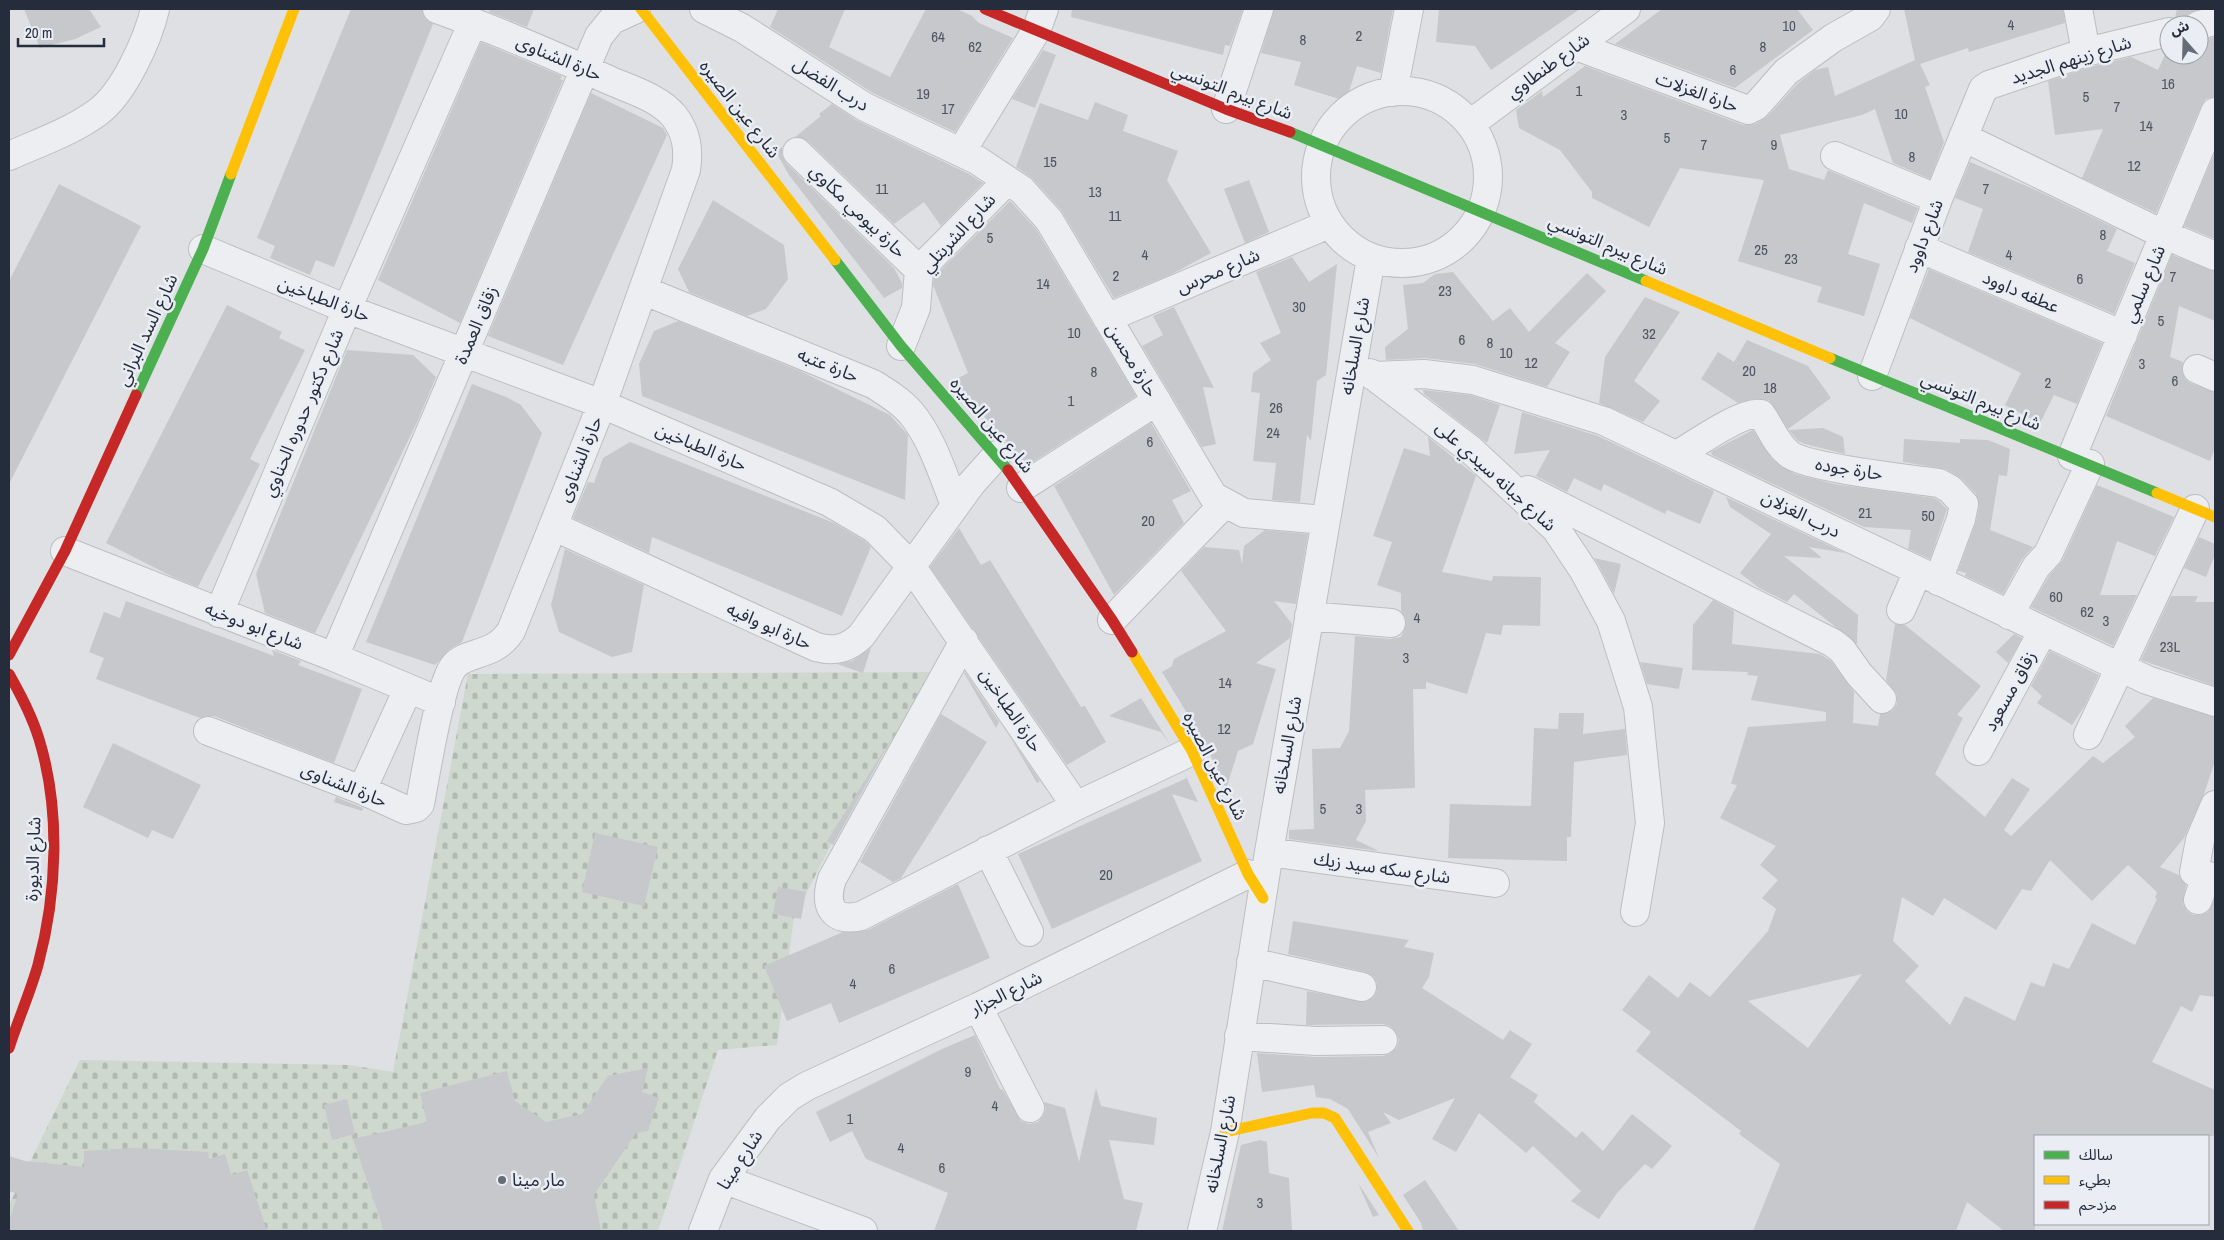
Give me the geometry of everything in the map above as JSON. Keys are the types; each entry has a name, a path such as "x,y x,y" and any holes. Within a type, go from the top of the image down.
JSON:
{"main road":[{"name":"شارع السد البراني","path":"9,655 65,551 203,249 294,9"},
{"name":"شارع عين الصيره","path":"642,9 901,346 997,455 1021,488 1112,620 1192,751 1248,874 1263,898"},
{"name":"شارع بيرم التونسي","path":"985,9 1040,20 1226,109 1322,144 1482,210 1872,376 2081,460 2205,513"},
{"name":"شارع الديورة","path":"9,674 33,719 43,757 53,811 54,875 47,923 38,965 9,1048"},
{"path":"1225,1132 1324,1112 1335,1118 1408,1231"}],"street":[{"path":"9,156 99,111 115,94 131,67 144,41 155,9"},
{"name":"حارة الشناوى","path":"208,731 362,790 406,810 416,808 420,804 441,702 455,665 504,642 511,631 602,404 686,170 689,149 683,132 673,116 659,103 585,69 437,9"},
{"name":"زقاق العمدة","path":"334,657 604,28 612,20 636,9"},
{"name":"درب الفضل","path":"704,9 742,28 865,107 961,152"},
{"path":"1226,109 1259,9"},
{"path":"1393,92 1409,9"},
{"name":"حارة الغزلات","path":"1576,46 1748,110 1756,106 1786,72 1833,38 1870,17 1876,9"},
{"path":"2078,9 2086,52"},
{"name":"شارع طنطاوي","path":"1470,124 1622,10"},
{"path":"961,152 1040,20"},
{"name":"شارع دكتور حدوره الحناوي","path":"219,613 347,309 473,22"},
{"name":"شارع زينهم الجديد","path":"1978,96 1989,85 2086,52 2159,34"},
{"path":"1393,92 1414,92 1435,98 1454,108 1470,124 1482,143 1487,165 1488,188 1482,210 1468,234 1448,250 1423,261 1397,263 1371,258 1347,244 1329,224 1318,198 1316,171 1322,144 1334,124 1350,109 1370,97 1393,92"},
{"name":"شارع داوود","path":"1872,376 1978,96"},
{"name":"شارع سلمي","path":"2009,615 2036,568 2048,554 2123,335 2215,112"},
{"path":"1963,137 2165,235 2215,256"},
{"name":"حارة بيومي مكاوي","path":"797,152 919,270"},
{"name":"حارة محسن","path":"961,152 977,160 1022,190 1049,220 1213,496 1244,513 1325,520"},
{"path":"1835,156 1938,199"},
{"name":"شارع الشربتلي","path":"901,346 916,308 919,270 1007,180"},
{"name":"شارع محرس","path":"1107,318 1329,224"},
{"name":"عطفه داوود","path":"1919,248 2123,335"},
{"name":"حارة الطباخين","path":"203,249 347,309 602,404 838,506 875,529 911,566 1076,806"},
{"name":"شارع السلخانه","path":"1202,1231 1225,1132 1251,962 1325,520 1362,368 1371,258"},
{"name":"حارة عتبه","path":"644,291 873,384 892,396 911,413 922,431 955,505"},
{"name":"درب الغزلان","path":"1362,368 1424,374 1491,385 1604,421 2147,680 2215,702"},
{"name":"شارع جبانه سيدي على","path":"1362,368 1429,416 1500,476 1556,529 1584,571 1611,620 1638,707 1650,823 1635,912"},
{"path":"1021,488 1157,401"},
{"name":"حارة جوده","path":"1678,455 1737,420 1755,413 1761,414 1773,438 1791,456 1812,464 1939,483 1950,489 1964,504 1962,520 1928,576"},
{"name":"حارة ابو وافيه","path":"553,526 816,647 828,650 840,649 852,644 861,636 955,505 997,455"},
{"path":"1500,476 1833,643 1842,650 1859,674 1882,699"},
{"path":"1112,620 1225,503"},
{"path":"2088,736 2120,667 2205,513"},
{"name":"شارع ابو دوخيه","path":"65,551 334,657 441,702"},
{"path":"1901,610 1928,576"},
{"path":"1309,616 1391,623"},
{"name":"زقاق مسعود","path":"1978,750 2043,631"},
{"path":"964,641 837,867 827,892 828,901 836,915 845,918 861,916 1076,806 1192,751"},
{"path":"362,790 408,689"},
{"path":"2207,885 2194,872 2200,840 2215,805"},
{"path":"988,850 1029,932"},
{"name":"شارع سكه سيد زيك","path":"1269,852 1495,883"},
{"name":"شارع الجزار","path":"768,1118 789,1097 807,1086 978,1008 1248,874"},
{"path":"1251,962 1362,987"},
{"path":"978,1008 1030,1108"},
{"path":"1239,1036 1316,1041 1383,1040"},
{"name":"شارع مينا","path":"702,1231 723,1179 768,1118"},
{"path":"723,1179 863,1231"}],"green space":[{"path":"935,672 852,804 794,917 777,1045 718,1050 658,1231 9,1231 9,1205 80,1060 349,1065 393,1072 468,674"}],"building":[{"path":"24,9 89,9 101,27 75,39 40,48"},
{"path":"351,9 422,9 425,19 433,24 334,267 316,260 310,275 270,258 275,246 257,238"},
{"path":"490,9 534,9 527,27 489,12"},
{"path":"778,9 845,9 829,47 890,77 926,9 957,9 972,16 979,23 1013,38 955,132 873,93 770,27"},
{"path":"1072,9 1243,9 1230,46 1225,45 1223,55 1071,17"},
{"path":"1274,9 1393,9 1381,73 1357,66 1346,101 1294,85 1301,62 1261,53"},
{"path":"1439,9 1580,9 1491,70 1475,46 1436,42"},
{"path":"1662,9 1797,9 1813,30 1735,88 1615,44"},
{"path":"1904,9 2063,9 2065,23 1969,52 1968,48 1920,64 1930,85 1925,87 1944,142 1930,179 1893,163 1875,109 1862,115 1780,135 1789,169 1824,180 1828,170 1918,208 1912,223 1864,203 1848,254 1880,264 1864,316 1817,302 1822,287 1738,261 1764,180 1680,168 1649,227 1592,198 1592,192 1560,150 1519,128 1516,110 1542,91 1543,97 1585,66 1743,125 1755,124 1767,117 1797,84 1815,70 1828,67 1835,96 1915,60"},
{"path":"2177,9 2200,9 2188,15 2176,15"},
{"path":"2215,37 2215,97 2206,99 2201,106 2156,213 2082,178 2103,129 2055,135 2048,81 2090,67 2131,57 2158,70 2160,65 2209,65 2209,38"},
{"path":"481,42 562,76 560,79 563,80 460,323 378,280"},
{"path":"1043,50 1056,55 1035,108 1012,99"},
{"path":"591,93 663,128 667,135 563,365 488,336"},
{"path":"1095,102 1128,115 1123,131 1178,151 1167,180 1211,253 1172,274 1114,298 1061,210 1033,179 1016,167 1040,103 1088,120"},
{"path":"832,104 858,121 969,174 983,183 941,226 924,202 894,224 808,141 795,137 821,116 819,114"},
{"path":"782,147 782,156 786,163 894,268 902,283 902,288 884,298 789,175 776,152"},
{"path":"2215,152 2215,239 2184,226"},
{"path":"1970,162 2038,191 2117,229 2107,251 2135,263 2114,314 1968,252 1983,209 1955,198"},
{"path":"1249,180 1269,232 1245,243 1224,189"},
{"path":"59,184 141,226 9,484 9,281"},
{"path":"713,200 784,245 788,279 766,309 747,316 689,292 678,269"},
{"path":"1010,201 1036,229 1136,396 1025,467 1009,445 953,381 968,373 933,285 934,277"},
{"path":"2172,255 2215,271 2215,321 2179,306 2170,357 2183,362 2182,371 2185,379 2190,383 2215,392 2215,448 2210,461 2106,416"},
{"path":"1292,257 1309,282 1337,264 1326,375 1317,381 1311,441 1307,435 1300,502 1272,500 1276,463 1253,461 1260,393 1251,392 1253,373 1271,360 1260,343 1281,333 1256,272"},
{"path":"1929,269 2102,343 2077,404 2054,395 2040,423 2005,405 2021,373 1910,318"},
{"path":"1453,272 1493,321 1510,308 1529,332 1587,273 1606,291 1555,343 1570,352 1547,387 1475,364 1426,358 1386,360 1385,347 1408,329 1403,285 1423,283 1435,274"},
{"path":"1645,297 1680,312 1634,381 1660,401 1643,422 1599,403 1605,357"},
{"path":"227,305 282,332 279,338 305,350 250,459 260,464 198,587 173,577 106,543"},
{"path":"1174,307 1214,388 1203,387 1216,444 1202,447 1142,346 1163,335 1153,316"},
{"path":"678,321 800,371 890,415 908,435 905,500 642,396 639,364 654,331"},
{"path":"1747,340 1808,366 1831,398 1788,429 1769,400 1753,399 1738,403 1701,379 1718,352 1734,362"},
{"path":"347,350 413,355 436,377 418,420 315,633 265,613 256,574"},
{"path":"472,384 521,405 542,433 462,642 450,649 435,665 366,642"},
{"path":"1423,390 1470,395 1500,405 1487,443 1424,394"},
{"path":"1522,412 1598,436 1714,491 1700,524 1667,510 1665,514 1604,484 1601,491 1574,478 1567,492 1536,476 1550,450 1514,454"},
{"path":"1151,423 1191,491 1172,500 1184,523 1114,595 1054,486"},
{"path":"1823,428 1843,437 1845,454 1798,441 1789,430"},
{"path":"1753,430 1773,460 1795,474 1834,484 1934,498 1940,502 1947,509 1930,559 1908,549 1911,530 1864,527 1712,455 1711,452 1714,450"},
{"path":"1428,437 1476,476 1442,572 1492,581 1493,576 1541,577 1540,626 1503,625 1501,635 1486,633 1467,694 1426,682 1426,689 1413,689 1415,788 1365,790 1366,821 1356,840 1379,851 1289,839 1289,830 1314,829 1312,749 1340,748 1349,731 1355,636 1390,639 1401,637 1406,625 1405,617 1401,611 1401,593 1377,585 1392,542 1373,536 1404,448 1430,456"},
{"path":"1904,439 1960,443 1960,439 1988,440 2010,449 2007,476 1999,475 1990,530 2033,547 2022,559 2003,594 1965,576 1966,573 1958,571 1976,522 1979,507 1976,494 1961,478 1946,469 1903,462"},
{"path":"630,442 834,523 865,541 871,547 842,616 652,537 649,553 573,518 588,482 594,483 603,458"},
{"path":"2097,485 2174,517 2155,556 2117,541 2100,595 2137,595 2113,646 2031,607 2049,576 2062,561"},
{"path":"1726,497 1845,553 1809,547 1822,558 1784,556 1858,615 1857,644 1794,594 1787,602 1759,588 1740,573 1771,534 1730,507"},
{"path":"959,528 981,565 990,560 1081,707 1085,706 1106,742 1067,765 930,567"},
{"path":"1265,530 1308,534 1296,604 1274,601 1292,624 1290,638 1256,663 1276,669 1253,744 1238,751 1226,789 1205,743 1162,672 1172,666 1174,659 1226,631 1181,571 1204,547 1239,550 1242,564 1244,546"},
{"path":"2199,537 2215,544 2215,555 2206,577 2184,568"},
{"path":"565,549 644,585 632,652 612,657 559,632 551,605"},
{"path":"1594,558 1621,564 1614,594 1598,564"},
{"path":"2171,596 2198,596 2195,602 2215,602 2215,686 2141,660"},
{"path":"1713,600 1734,611 1732,644 1820,654 1831,661 1854,692 1853,723 1878,726 1880,714 1892,711 1897,704 1897,695 1886,680 1895,624 1905,625 1981,686 1957,715 1963,718 1935,774 1985,817 2012,778 2030,789 2004,830 2011,836 2093,756 2103,763 2135,737 2125,726 2153,698 2215,717 2215,761 2204,794 2184,838 2160,867 2179,875 2186,885 2183,904 2187,911 2193,915 2201,915 2208,912 2215,898 2215,997 2200,995 2192,1012 2181,1006 2152,1062 2215,1090 2215,1136 2034,1135 2035,1231 2004,1231 1967,1202 1956,1231 1753,1231 1780,1164 1739,1134 1741,1131 1636,1051 1651,1032 1622,1010 1649,975 1678,998 1690,982 1710,997 1768,931 1776,909 1762,898 1778,880 1760,865 1776,846 1720,818 1737,785 1731,784 1748,727 1826,721 1826,712 1751,700 1758,676 1747,675 1748,672 1692,670 1693,625","holes":["2050,860 2092,901 2128,865 2157,892 2155,898 2157,899 2135,945 2092,923 2069,969 2053,963 2044,987 2031,982 2015,1021 1965,996 1950,1025 1905,981 1919,966 1893,941 1902,897 1933,916 1944,898 1996,930 2022,889 2031,891","1862,974 1808,1048 1748,1001"]},
{"path":"126,601 274,656 272,650 301,661 298,665 362,689 334,763 214,716 200,718 96,679 104,658 89,652 104,612 120,618"},
{"path":"2014,634 2022,638 2008,663 1996,652"},
{"path":"871,648 863,673 837,664 852,661"},
{"path":"2050,651 2099,675 2084,707 2072,725 2037,703 2042,696 2031,686"},
{"path":"1640,662 1683,668 1679,689 1647,684"},
{"path":"964,673 999,722 996,728"},
{"path":"1141,698 1170,744 1161,732 1109,716"},
{"path":"1559,713 1584,713 1583,734 1625,729 1627,755 1574,762 1571,837 1567,837 1567,861 1448,858 1450,804 1531,806 1534,728 1558,729"},
{"path":"941,714 987,742 901,878 893,882 860,862"},
{"path":"893,736 833,845 827,841"},
{"path":"1010,737 1040,781 1037,783"},
{"path":"113,743 201,785 173,839 152,830 148,838 83,807"},
{"path":"1187,778 1198,802 1172,794 1202,861 1052,929 1018,854"},
{"path":"336,797 363,808 362,811 334,802"},
{"path":"595,833 658,847 644,906 582,892"},
{"path":"958,884 990,958 839,1023 831,1003 787,1021 764,966 843,932 868,930"},
{"path":"778,887 806,892 801,919 773,914"},
{"path":"1293,921 1409,940 1404,947 1434,953 1429,977 1422,988 1503,1040 1510,1030 1532,1044 1510,1077 1538,1095 1534,1102 1576,1138 1582,1131 1603,1151 1632,1114 1672,1146 1652,1169 1645,1164 1617,1193 1599,1219 1571,1201 1581,1191 1533,1146 1526,1153 1479,1113 1456,1152 1432,1139 1455,1098 1399,1120 1383,1112 1391,1123 1368,1132 1379,1158 1348,1109 1330,1099 1316,1097 1314,1085 1262,1092 1257,1053 1316,1057 1383,1056 1391,1053 1397,1047 1399,1040 1396,1032 1390,1026 1383,1024 1306,1025 1307,991 1366,1002 1374,997 1377,983 1373,976 1365,972 1288,954"},
{"path":"975,1035 1000,1089 1003,1090 1021,1121 1029,1124 1038,1122 1046,1109 1044,1102 1065,1108 1079,1162 1096,1088 1101,1106 1157,1118 1154,1145 1109,1140 1124,1199 1143,1203 1136,1231 934,1231 948,1193 866,1159 852,1131 830,1142 816,1112 942,1049"},
{"path":"648,1068 642,1092 659,1098 648,1131 636,1133 594,1195 601,1231 384,1231 353,1139 427,1122 420,1093 507,1071 515,1101 546,1122 582,1114 608,1076"},
{"path":"347,1099 355,1134 332,1140 324,1105"},
{"path":"1260,1140 1267,1142 1269,1173 1289,1178 1292,1231 1222,1231 1241,1145"},
{"path":"134,1148 208,1152 209,1159 225,1154 231,1175 247,1170 267,1231 9,1231 9,1221 18,1194 9,1191 9,1156 25,1161 84,1167 84,1151"},
{"path":"1425,1180 1459,1231 1423,1231 1421,1223 1403,1195"},
{"path":"1358,1183 1379,1215 1373,1217"}],"traffic: fast":[{"path":"1290,132 1646,281"},
{"path":"136,395 203,249 231,174"},
{"path":"835,260 901,346 1008,470"},
{"path":"1830,358 2157,493"}],"traffic: slow":[{"path":"231,174 294,9"},
{"path":"641,9 835,260"},
{"path":"1646,281 1830,358"},
{"path":"2157,493 2215,517"},
{"path":"1132,652 1192,751 1248,874 1263,898"},
{"path":"1225,1132 1312,1113 1324,1113 1335,1118 1408,1231"}],"traffic: jam":[{"path":"985,9 1226,109 1290,132"},
{"path":"9,655 65,551 136,395"},
{"path":"1008,470 1132,652"},
{"path":"9,674 33,722 46,766 51,795 54,852 49,910 38,965 9,1048"}],"place":[{"name":"مار مينا","path":"502,1180"}]}
